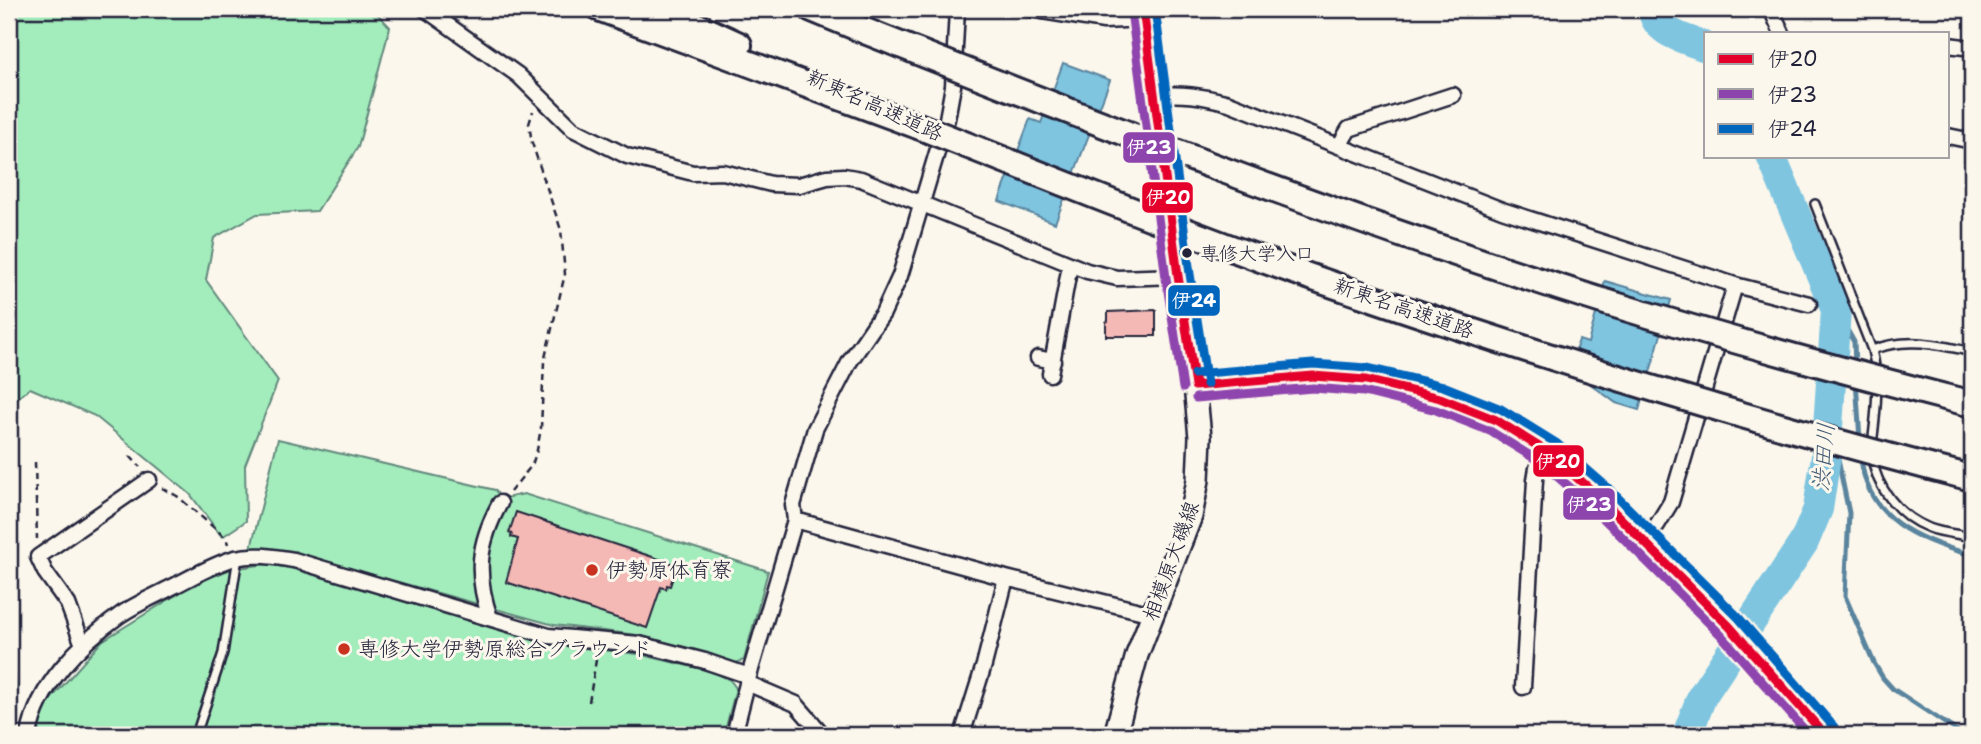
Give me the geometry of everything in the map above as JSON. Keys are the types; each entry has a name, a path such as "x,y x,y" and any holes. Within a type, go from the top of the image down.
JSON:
{"highway":[{"path":"601,9 839,93"},
{"name":"新東名高速道路","path":"660,9 839,93 1133,211 1355,292 1529,350 1972,478"},
{"path":"812,9 867,27"},
{"path":"834,9 867,27 988,80 1237,175 1407,236 1597,299 1793,358 1972,404"}],"main road":[{"name":"相模原大磯線","path":"1115,735 1137,654 1191,516 1198,480 1200,438 1144,14"},
{"path":"1195,386 1313,376 1366,380 1412,391 1496,420 1549,453 1599,497 1751,649 1825,735"}],"street":[{"path":"425,9 518,75 573,129 627,156 693,173 723,172 771,184 799,185 827,177 844,176 860,179 1070,265 1117,278 1178,276"},
{"path":"734,735 795,520 793,505 815,429 850,361 883,313 900,276 947,119 953,86 957,9"},
{"path":"1030,9 1104,21 1144,14"},
{"path":"1771,9 1782,32"},
{"path":"1950,45 1972,48"},
{"path":"1153,96 1172,93 1229,103 1502,210 1735,285 1809,304"},
{"path":"1339,146 1349,129 1453,95"},
{"path":"1950,136 1972,141"},
{"path":"1047,364 1070,265"},
{"path":"1643,540 1657,526 1671,502 1735,285"},
{"path":"1522,687 1535,480 1537,468 1549,453"},
{"path":"83,645 68,604 45,572 38,557 149,480"},
{"path":"490,618 480,580 482,547 489,524 500,503"},
{"path":"795,520 1006,578 1153,614"},
{"path":"29,735 32,717 42,695 83,645 122,614 236,558 268,555 294,560 548,636 639,645 705,661 796,704 822,735"},
{"path":"962,735 985,665 1006,578"}],"lane":[{"path":"1815,204 1872,350 1877,373 1872,461 1884,490 1891,501 1929,528 1972,537"},
{"path":"1872,350 1887,344 1908,341 1972,352"},
{"path":"196,735 223,653 236,558"}],"path":[{"path":"500,503 532,465 537,450 541,428 544,362 565,274 561,230 532,143 529,124 532,113 544,101"},
{"path":"131,456 149,480 177,496 226,538 236,558"},
{"path":"35,462 37,544 44,552"},
{"path":"589,702 600,640"}],"green space":[{"path":"9,9 373,9 390,27 358,147 317,211 257,214 214,238 206,280 278,381 245,465 246,521 222,537 190,494 95,416 30,388 9,405 9,247 14,243 9,239"},
{"name":"専修大学伊勢原総合グラウンド","path":"278,439 495,490 501,499 524,494 768,571 744,660 736,663 637,635 554,625 293,553 251,548"},
{"name":"専修大学伊勢原総合グラウンド","path":"267,564 294,569 549,644 638,654 714,672 730,680 736,688 724,735 37,735 43,708 102,641 194,584 231,569"},
{"path":"9,603 18,713 15,735 9,735"}],"water":[{"path":"1063,63 1110,80 1055,223 999,201 1030,119 1041,123"},
{"path":"1605,281 1671,300 1639,410 1616,403 1569,368 1579,340 1588,343"}],"building":[{"path":"1156,310 1156,336 1106,336 1108,312"},
{"name":"伊勢原体育寮","path":"516,512 677,565 670,586 667,585 666,589 661,587 647,628 506,582 518,539 511,537 512,534 509,533"}],"waterway":[{"name":"渋田川","path":"1653,9 1659,24 1665,29 1704,46"},
{"name":"渋田川","path":"1687,735 1702,696 1804,542 1818,509 1826,456 1836,310 1772,158"},
{"path":"1836,310 1854,342 1855,366"},
{"path":"1856,380 1860,440"},
{"name":"渋田川","path":"1829,420 1832,434"},
{"path":"1836,450 1849,513 1845,596 1874,663 1893,689 1963,735"},
{"path":"1861,456 1865,478 1873,496 1898,524 1933,542 1972,555"}],"transit line":[{"name":"伊20","path":"1143,9 1195,386"},
{"name":"伊24","path":"1155,9 1207,384"},
{"name":"伊23","path":"1131,11 1183,388"},
{"name":"伊24","path":"1194,374 1313,364 1367,368 1443,386 1501,409 1556,443 1608,488 1738,617 1834,727"},
{"name":"伊20","path":"1195,386 1313,376 1366,380 1440,398 1496,420 1549,453 1599,497 1729,626 1825,735"},
{"name":"伊23","path":"1196,398 1313,388 1364,392 1436,410 1490,431 1542,463 1591,506 1720,634 1809,735"}],"place":[{"name":"専修大学入口","path":"1187,253"},
{"name":"伊勢原体育寮","path":"592,570"},
{"name":"専修大学伊勢原総合グラウンド","path":"344,649"}]}
